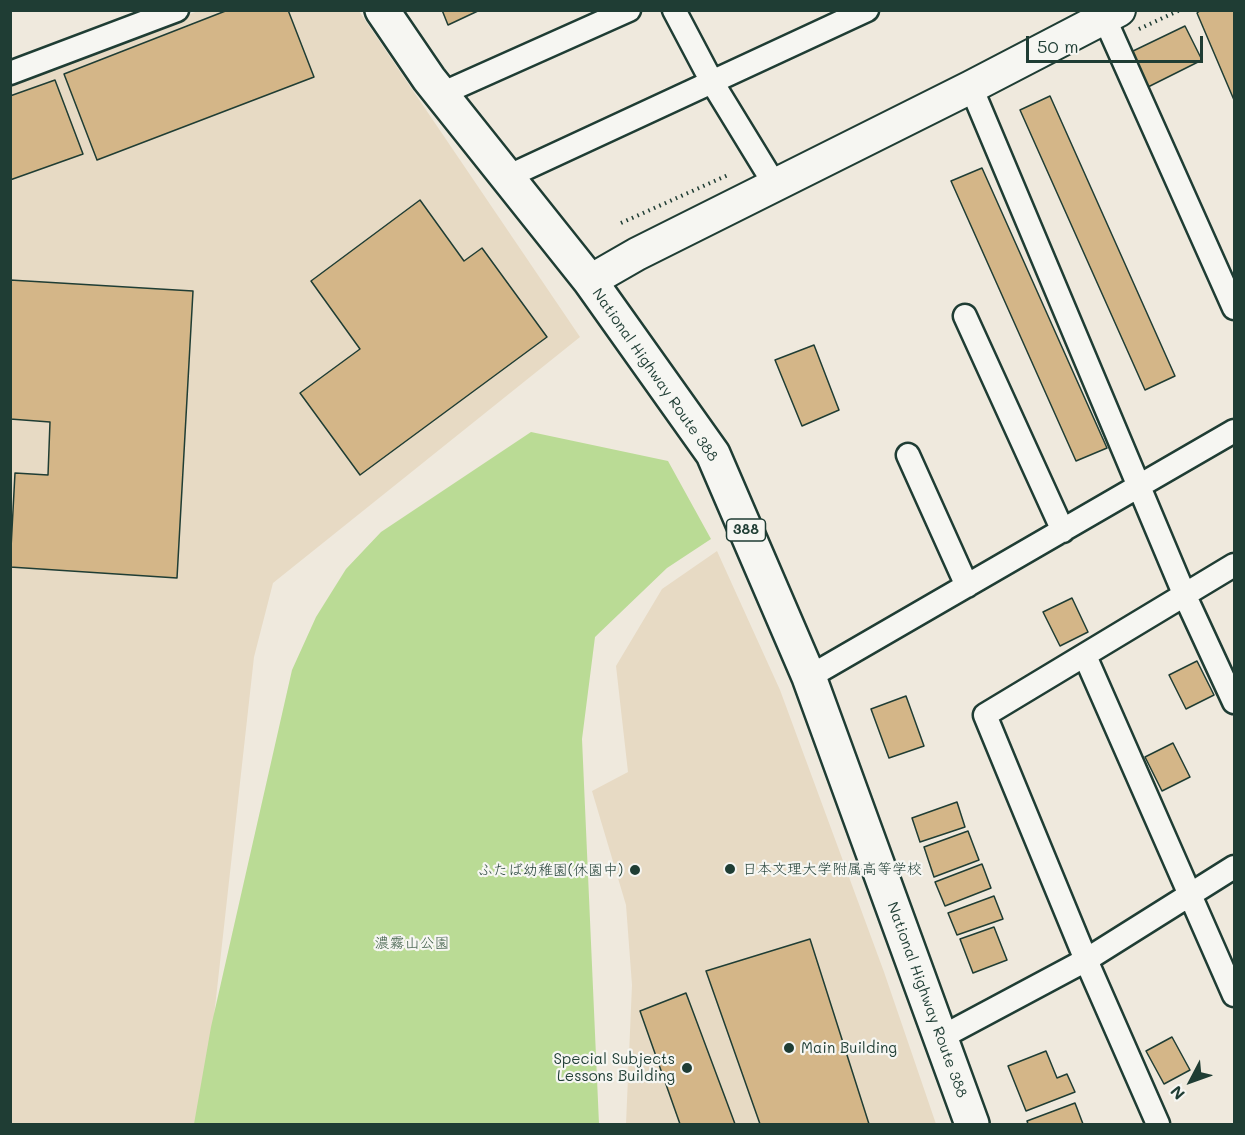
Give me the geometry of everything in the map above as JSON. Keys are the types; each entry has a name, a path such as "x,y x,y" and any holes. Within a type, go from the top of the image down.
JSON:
{"highway":[{"name":"National Highway Route 388","path":"382,10 441,94 590,280 713,454 810,677 972,1125"}],"street":[{"path":"10,73 177,10"},
{"path":"441,94 629,10"},
{"path":"674,10 712,82 775,185"},
{"path":"507,177 867,10"},
{"path":"590,280 637,254 1112,14 1234,308"},
{"path":"971,87 1185,596 1234,702"},
{"path":"965,316 1063,531"},
{"path":"810,677 1234,431"},
{"path":"908,455 967,586"},
{"path":"1158,1125 1086,960 985,715 1234,565"},
{"path":"1085,656 1234,995"},
{"path":"940,1038 1086,960 1234,867"}],"shaded area":[{"path":"198,11 359,11 580,337 273,583 254,657 202,1124 11,1124 10,82"},
{"name":"日本文理大学附属高等学校","path":"717,551 780,690 884,972 936,1124 626,1124 632,985 626,905 592,791 628,772 616,666 662,589"}],"green space":[{"name":"濃霧山公園","path":"531,432 668,461 711,539 667,568 595,637 582,739 599,1124 194,1124 211,1027 292,670 316,617 346,569 381,532"}],"building":[{"path":"228,10 288,10 314,77 97,160 64,74"},
{"path":"442,10 480,10 448,25"},
{"path":"1201,10 1234,10 1234,100 1197,13"},
{"path":"1185,26 1202,60 1148,87 1131,52"},
{"path":"55,80 83,154 10,180 10,96"},
{"path":"1050,96 1175,376 1145,390 1020,110"},
{"path":"982,168 1107,448 1076,461 951,181"},
{"path":"420,200 464,261 482,248 547,337 360,475 300,393 360,349 311,281"},
{"path":"10,280 193,291 177,578 10,567 15,473 48,475 50,422 10,419"},
{"path":"814,345 839,410 802,426 775,360"},
{"path":"1072,598 1088,632 1060,646 1043,612"},
{"path":"1197,661 1214,695 1186,709 1169,675"},
{"path":"906,696 924,746 889,758 871,709"},
{"path":"1173,743 1190,777 1162,791 1145,757"},
{"path":"957,802 965,827 920,842 912,818"},
{"path":"968,831 979,860 934,877 924,847"},
{"path":"982,864 991,888 945,906 935,882"},
{"path":"994,896 1003,919 957,935 948,913"},
{"path":"994,927 1007,960 973,973 960,939"},
{"name":"Main Building","path":"810,939 869,1124 760,1124 706,971"},
{"name":"Special Subjects Lessons Building","path":"686,993 735,1124 680,1124 640,1011"},
{"path":"1172,1037 1190,1070 1164,1084 1146,1051"},
{"path":"1046,1051 1057,1078 1067,1074 1075,1092 1026,1111 1008,1066"},
{"path":"1075,1103 1083,1124 1028,1124 1027,1121"}],"place":[{"name":"日本文理大学附属高等学校","path":"730,869"},
{"name":"ふたば幼稚園(休園中)","path":"635,870"},
{"name":"Main Building","path":"789,1048"},
{"name":"Special Subjects Lessons Building","path":"687,1068"}]}
